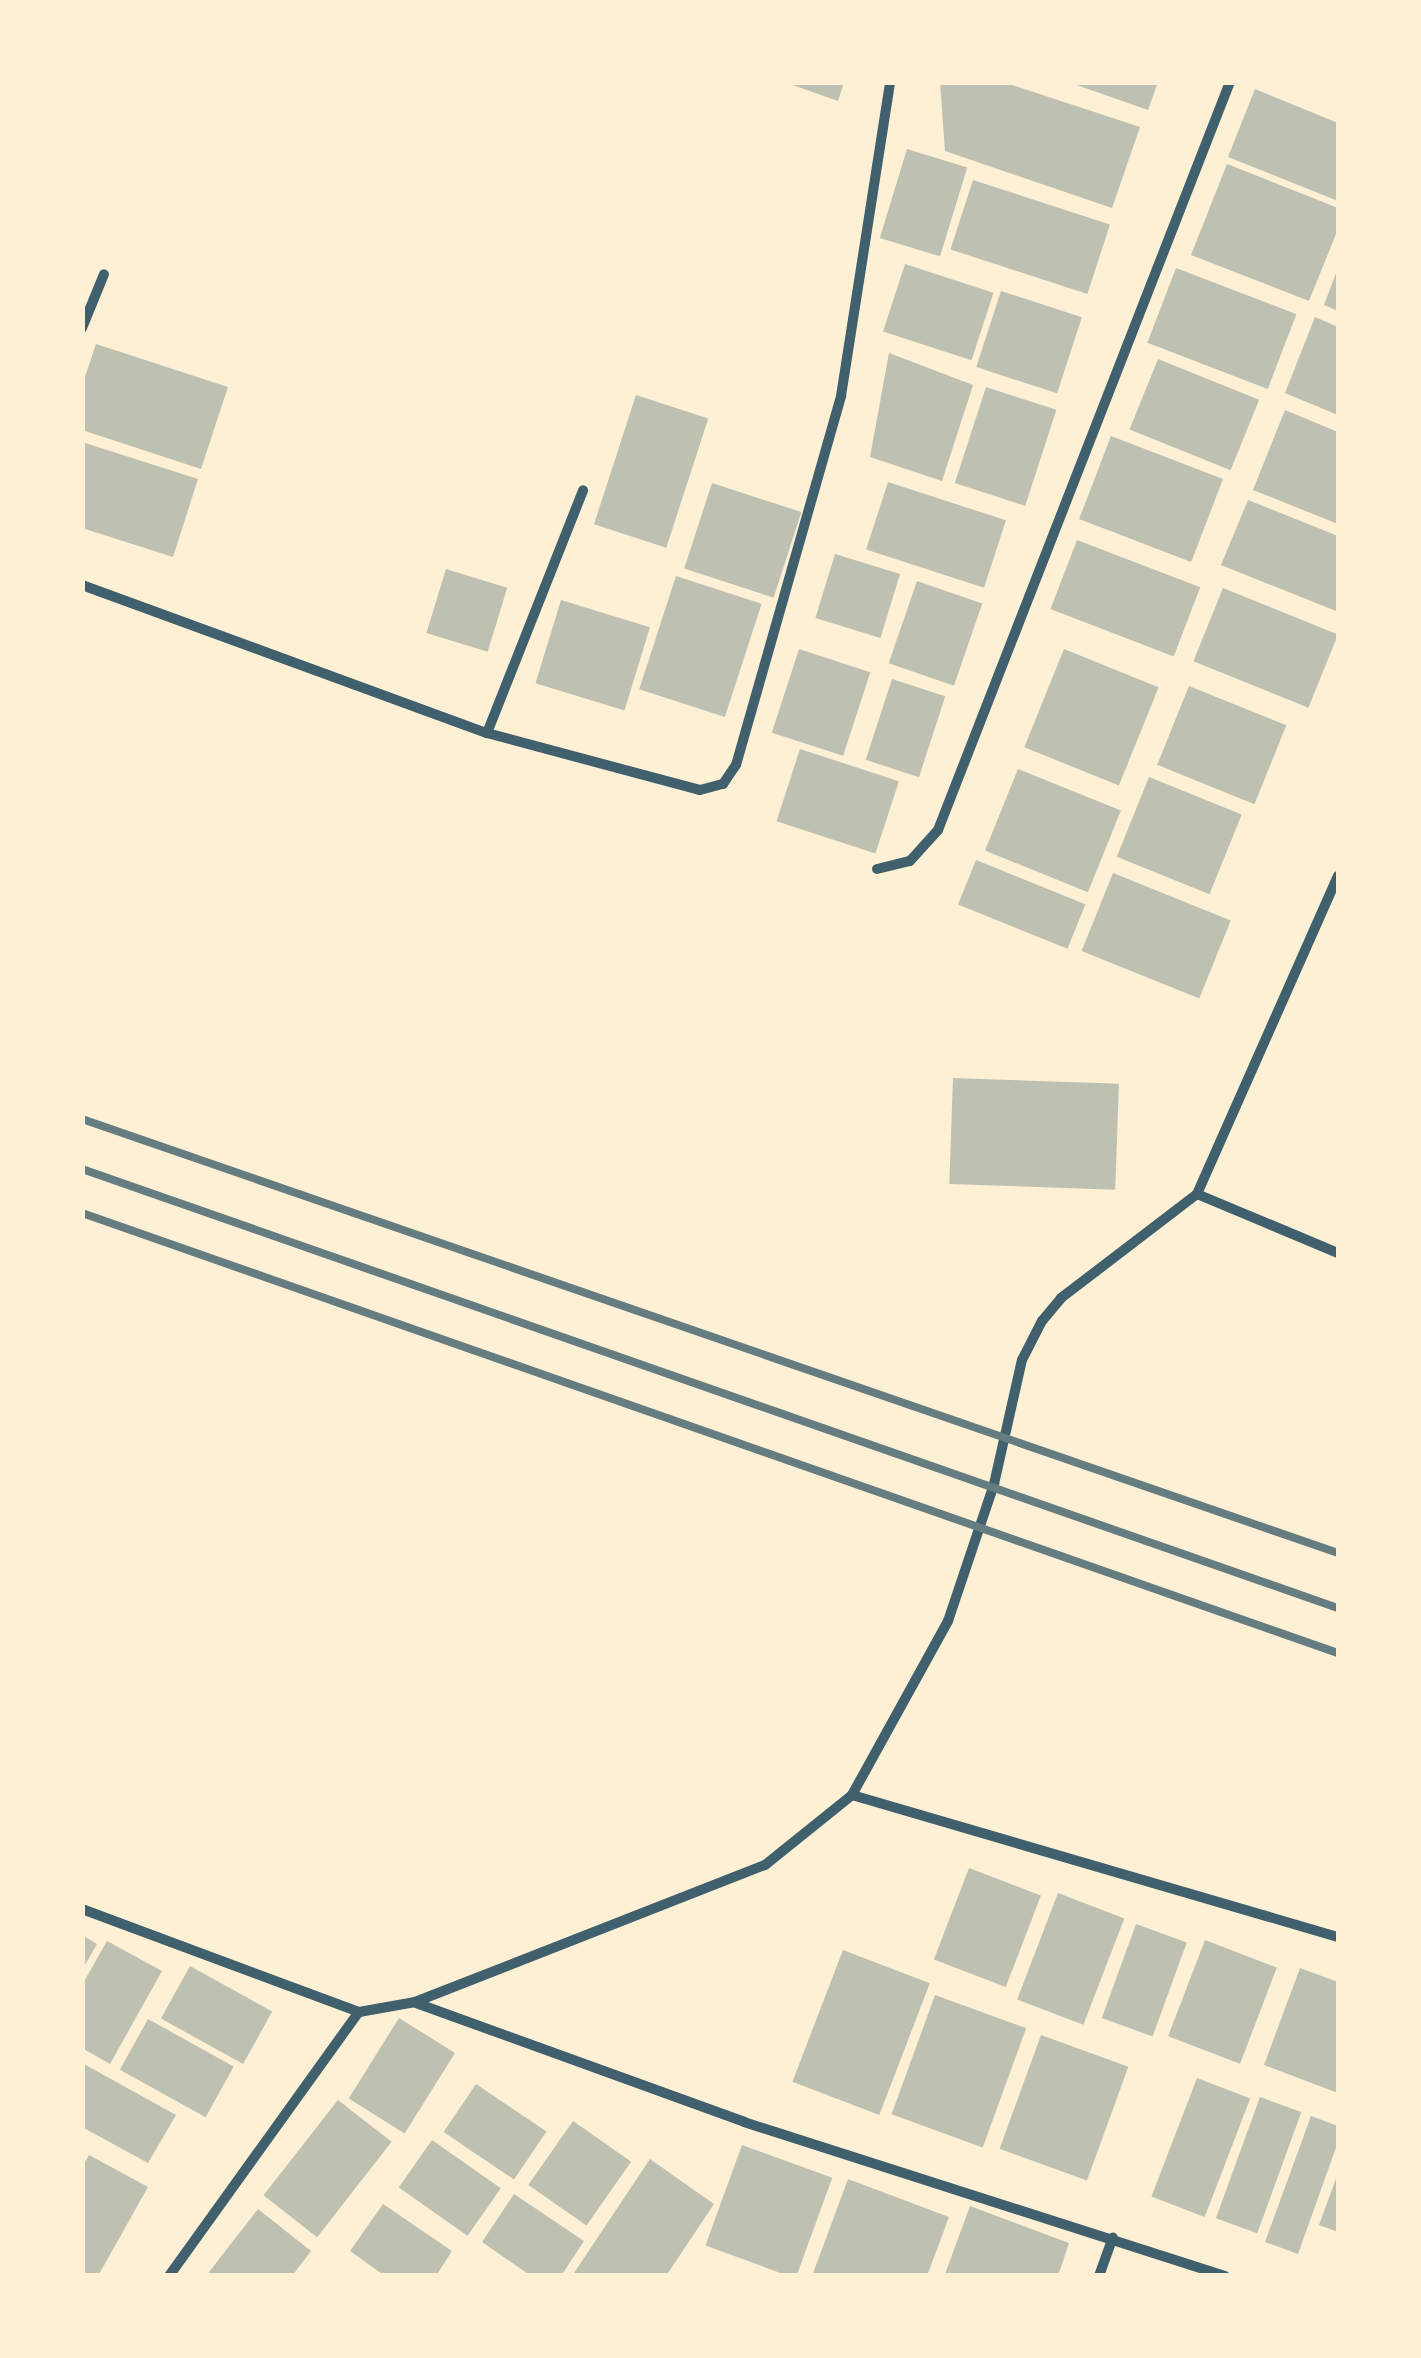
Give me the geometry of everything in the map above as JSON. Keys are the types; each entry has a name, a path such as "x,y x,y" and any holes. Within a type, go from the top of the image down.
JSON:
{"street":[{"path":"82,585 486,733 700,790 724,784 736,765 841,396 890,82"},
{"path":"877,868 910,861 938,830 1230,82"},
{"path":"82,328 104,274"},
{"path":"486,733 583,490"},
{"path":"82,1909 360,2012 415,2002 764,1865 852,1796 948,1620 994,1484 1022,1360 1042,1320 1061,1298 1197,1194 1336,892 1338,876"},
{"path":"1197,1194 1338,1253"},
{"path":"852,1796 1338,1938"},
{"path":"415,2002 744,2122 1226,2276"},
{"path":"168,2276 360,2012"},
{"path":"1099,2276 1113,2237"}],"building":[{"path":"784,82 844,82 838,101"},
{"path":"940,82 1003,82 1140,127 1112,208 945,151"},
{"path":"1068,82 1158,82 1148,110"},
{"path":"1255,89 1338,123 1338,201 1228,157"},
{"path":"907,149 967,167 940,256 880,238"},
{"path":"1227,164 1338,208 1338,229 1309,301 1191,255"},
{"path":"973,180 1110,224 1087,294 950,249"},
{"path":"905,264 993,293 972,360 883,332"},
{"path":"1176,268 1296,314 1268,389 1147,343"},
{"path":"1338,268 1338,311 1324,305"},
{"path":"1001,291 1082,317 1057,393 976,367"},
{"path":"1315,317 1338,327 1338,415 1285,393"},
{"path":"96,344 228,387 201,469 82,430 82,386"},
{"path":"889,353 973,385 942,481 870,457"},
{"path":"1158,359 1259,400 1231,470 1130,429"},
{"path":"986,387 1056,410 1025,506 955,483"},
{"path":"636,395 708,418 666,548 594,524"},
{"path":"1285,410 1338,432 1338,524 1253,490"},
{"path":"1111,436 1223,479 1191,562 1079,519"},
{"path":"82,442 198,479 173,557 82,528"},
{"path":"888,482 1006,520 984,588 866,550"},
{"path":"712,483 801,512 774,598 684,569"},
{"path":"1248,500 1338,536 1336,611 1221,565"},
{"path":"1077,540 1200,587 1174,656 1050,609"},
{"path":"835,554 900,574 880,638 815,618"},
{"path":"446,569 507,588 488,652 426,633"},
{"path":"676,576 762,604 725,717 639,689"},
{"path":"917,581 982,603 954,686 889,663"},
{"path":"1223,588 1338,634 1308,708 1193,661"},
{"path":"561,600 650,627 625,710 536,683"},
{"path":"799,649 870,672 843,756 772,733"},
{"path":"1064,649 1159,687 1119,785 1024,747"},
{"path":"892,679 945,696 919,777 866,760"},
{"path":"1189,686 1286,725 1255,804 1157,765"},
{"path":"800,749 899,781 875,853 777,821"},
{"path":"1018,769 1121,811 1088,892 985,851"},
{"path":"1149,777 1242,814 1210,894 1117,857"},
{"path":"976,860 1085,904 1067,949 958,905"},
{"path":"1113,873 1231,921 1199,998 1082,951"},
{"path":"953,1078 1119,1084 1115,1190 949,1184"},
{"path":"969,1868 1041,1896 1006,1987 934,1959"},
{"path":"1058,1893 1124,1918 1083,2025 1017,1999"},
{"path":"1136,1924 1187,1942 1153,2036 1102,2018"},
{"path":"82,1935 97,1944 82,1970"},
{"path":"1205,1940 1277,1968 1240,2064 1168,2036"},
{"path":"107,1941 162,1971 110,2064 82,2048 82,1985"},
{"path":"843,1950 930,1983 879,2115 792,2082"},
{"path":"190,1966 272,2012 243,2064 161,2018"},
{"path":"1300,1968 1338,1982 1338,2093 1264,2065"},
{"path":"935,1995 1026,2028 983,2148 892,2114"},
{"path":"399,2018 455,2053 405,2134 349,2099"},
{"path":"148,2019 234,2067 206,2117 120,2070"},
{"path":"1041,2035 1128,2067 1087,2181 1000,2149"},
{"path":"82,2063 176,2115 148,2163 82,2127"},
{"path":"1197,2078 1250,2098 1205,2217 1151,2197"},
{"path":"476,2084 546,2132 514,2180 444,2132"},
{"path":"1260,2097 1301,2112 1257,2233 1216,2218"},
{"path":"338,2100 392,2142 317,2237 264,2195"},
{"path":"1311,2116 1338,2126 1338,2142 1298,2254 1265,2242"},
{"path":"573,2121 631,2162 586,2226 528,2185"},
{"path":"432,2140 501,2188 468,2236 399,2188"},
{"path":"742,2145 832,2178 796,2276 705,2246"},
{"path":"89,2155 148,2187 98,2276 82,2276 82,2167"},
{"path":"650,2159 714,2204 666,2276 572,2276"},
{"path":"1338,2173 1338,2232 1319,2225"},
{"path":"848,2179 949,2217 927,2276 812,2276"},
{"path":"514,2194 584,2241 561,2276 531,2276 482,2242"},
{"path":"383,2204 452,2251 436,2276 385,2276 350,2251"},
{"path":"970,2206 1069,2243 1058,2276 945,2274"},
{"path":"258,2209 311,2251 292,2276 206,2276"}],"railway":[{"path":"82,1119 1338,1553"},
{"path":"82,1169 1338,1608"},
{"path":"82,1213 1338,1653"}]}
